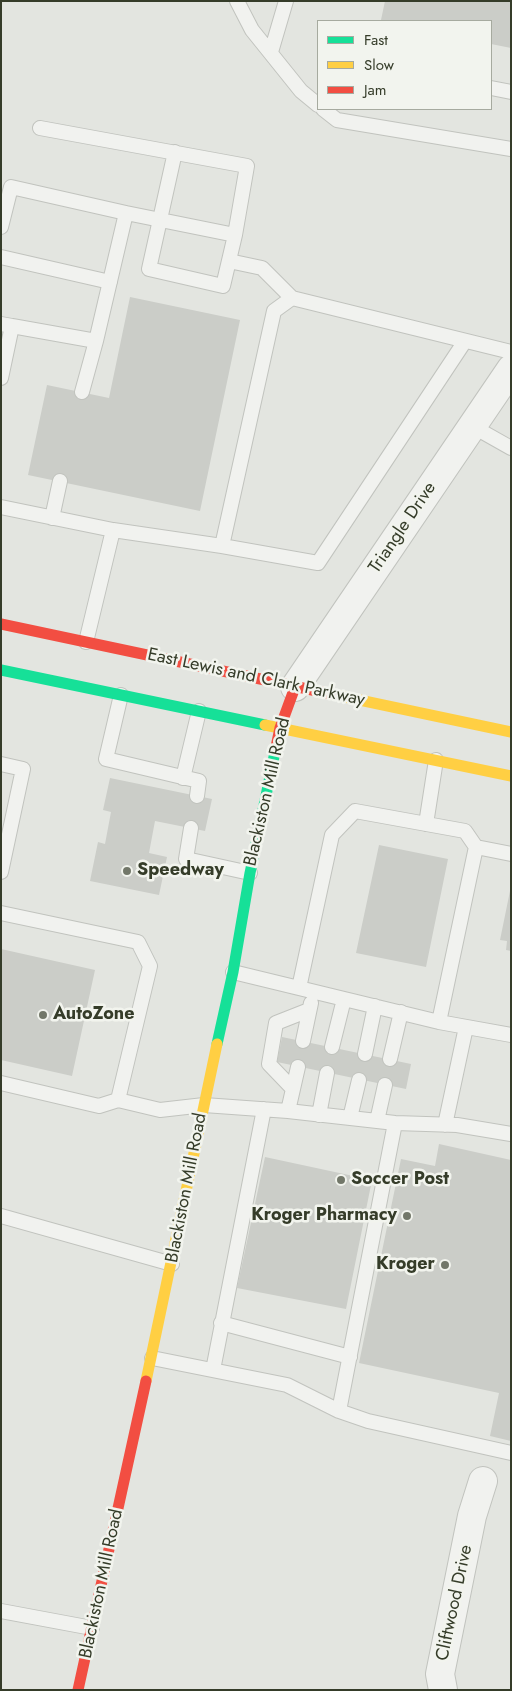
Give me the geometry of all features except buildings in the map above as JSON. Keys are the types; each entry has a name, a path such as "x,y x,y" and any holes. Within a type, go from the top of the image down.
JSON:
{"main road":[{"name":"East Lewis and Clark Parkway","path":"1,624 511,732"},
{"path":"1,670 511,776"},
{"name":"Blackiston Mill Road","path":"78,1690 172,1264 233,972 250,873 280,728 295,687"}],"street":[{"name":"Triangle Drive","path":"295,687 511,369"},
{"name":"Cliftwood Drive","path":"443,1690 440,1674 472,1516 483,1481"}],"lane":[{"path":"237,1 252,30 301,91 317,104"},
{"path":"271,52 286,1"},
{"path":"492,88 511,92"},
{"path":"324,110 337,120 511,150"},
{"path":"40,128 174,152 247,166 235,235 223,286 149,269 174,152"},
{"path":"1,227 11,187 235,235"},
{"path":"82,392 126,213"},
{"path":"1,257 110,282"},
{"path":"229,260 262,268 292,298 511,352"},
{"path":"222,546 274,311 292,298"},
{"path":"1,378 6,325 96,340"},
{"path":"1,507 113,530 222,546 318,564 465,341"},
{"path":"472,426 511,448"},
{"path":"52,518 60,481"},
{"path":"86,642 113,530"},
{"path":"121,695 106,759 199,782 196,796"},
{"path":"183,778 199,711"},
{"path":"426,824 436,760"},
{"path":"1,764 23,770 1,872"},
{"path":"303,1041 309,1010 306,989 332,835 355,811 465,831 476,847 511,854"},
{"path":"191,828 186,860 250,873"},
{"path":"439,1022 476,847"},
{"path":"1,913 138,942 150,966 118,1100"},
{"path":"233,972 439,1022 511,1035"},
{"path":"332,1047 344,999"},
{"path":"365,1054 375,1006"},
{"path":"293,1089 269,1064 276,1023 309,1010"},
{"path":"390,1059 401,1012"},
{"path":"445,1125 466,1026"},
{"path":"288,1111 298,1067"},
{"path":"319,1115 326,1073"},
{"path":"350,1118 359,1080"},
{"path":"1,1083 98,1106 118,1100 160,1110 204,1105 264,1109 395,1123 458,1125 511,1134"},
{"path":"377,1121 385,1085"},
{"path":"213,1370 264,1109"},
{"path":"339,1411 395,1123"},
{"path":"1,1216 172,1264"},
{"path":"221,1323 350,1357"},
{"path":"152,1358 287,1385 339,1411 368,1422 511,1453"},
{"path":"1,1611 92,1628"}],"traffic: fast":[{"path":"1,670 265,725"},
{"path":"217,1044 233,972 250,873 276,747"}],"traffic: slow":[{"path":"331,694 511,732"},
{"path":"265,725 511,776"},
{"path":"146,1381 217,1044"}],"traffic: jam":[{"path":"1,624 331,694"},
{"path":"276,747 280,728 295,687"},
{"path":"78,1690 146,1381"}],"place":[{"name":"Speedway","path":"127,871"},
{"name":"AutoZone","path":"43,1015"},
{"name":"Soccer Post","path":"341,1180"},
{"name":"Kroger Pharmacy","path":"407,1216"},
{"name":"Kroger","path":"445,1265"}]}
